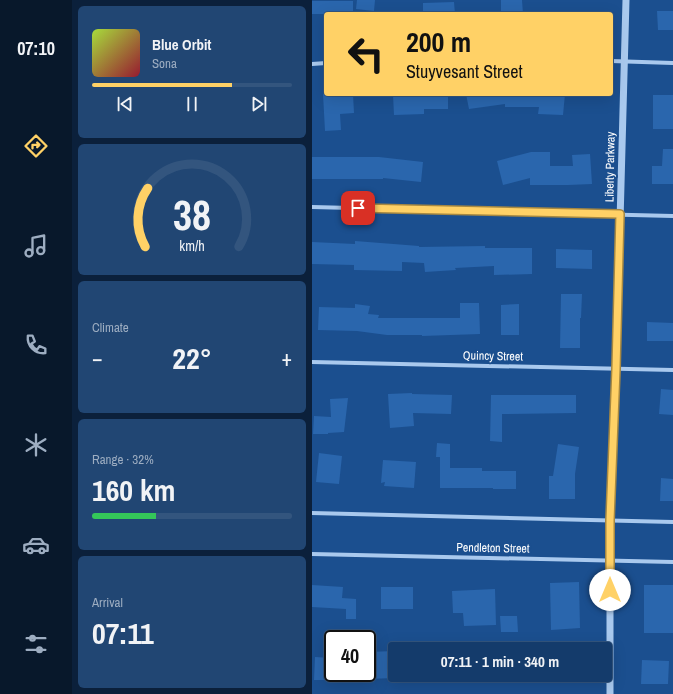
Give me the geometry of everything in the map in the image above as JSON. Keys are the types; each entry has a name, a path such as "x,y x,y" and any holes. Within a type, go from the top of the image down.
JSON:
{"street":[{"name":"Liberty Parkway","path":"610,694 610,520 616,369 626,0"},
{"path":"613,61 673,63"},
{"path":"312,64 324,64"},
{"path":"312,207 673,216"},
{"name":"Quincy Street","path":"312,362 673,370"},
{"path":"312,513 673,522"},
{"name":"Pendleton Street","path":"312,554 673,562"}],"building":[{"path":"357,0 375,0 374,11 356,9"},
{"path":"501,0 522,0 523,12 501,12"},
{"path":"312,1 353,1 353,12 324,12 324,14 312,14"},
{"path":"454,2 455,12 423,12 423,3"},
{"path":"657,11 673,11 673,30 658,30"},
{"path":"323,94 324,96 353,96 354,113 340,114 341,130 325,131"},
{"path":"653,95 673,95 673,129 653,129"},
{"path":"393,96 448,96 448,109 424,109 424,114 394,115"},
{"path":"466,96 565,96 563,115 538,114 539,107 505,107 505,104 469,109"},
{"path":"663,149 673,149 673,184 652,184 652,166 662,166"},
{"path":"531,152 550,152 550,166 573,166 572,155 590,154 592,184 530,185 530,178 503,185 497,161"},
{"path":"312,157 379,157 423,162 421,182 383,178 312,179"},
{"path":"355,241 419,247 485,246 485,248 532,248 532,274 494,275 494,266 455,268 456,270 425,272 424,263 402,262 402,271 354,270 354,265 312,264 312,242 355,244"},
{"path":"556,249 592,250 592,269 556,268"},
{"path":"561,294 582,294 580,348 560,348"},
{"path":"460,303 479,303 480,334 422,336 387,335 357,331 318,330 319,307 355,308 355,304 370,306 368,314 379,315 378,318 460,318"},
{"path":"519,304 519,335 501,335 501,305"},
{"path":"647,322 673,323 673,341 647,341"},
{"path":"661,389 673,390 673,415 659,414"},
{"path":"412,393 452,395 451,414 413,413 414,426 390,428 388,394"},
{"path":"491,395 576,395 576,413 502,414 502,442 490,441"},
{"path":"348,398 344,432 313,434 314,416 331,417 330,399"},
{"path":"437,443 450,444 450,468 482,468 482,471 516,471 516,489 440,488 440,457 436,457"},
{"path":"558,444 579,447 575,474 575,499 549,499 549,476 553,476"},
{"path":"319,453 342,456 339,484 316,482"},
{"path":"383,460 416,462 414,488 384,486 385,482 381,483"},
{"path":"661,478 673,479 673,501 660,501"},
{"path":"579,582 580,628 551,630 550,583"},
{"path":"312,585 343,587 342,598 356,599 356,619 346,619 346,609 312,607"},
{"path":"644,585 673,585 673,633 644,633"},
{"path":"381,587 413,587 413,609 381,609"},
{"path":"495,589 496,625 464,626 463,613 453,613 452,591"},
{"path":"500,616 517,616 518,632 501,632"},
{"path":"388,651 388,678 376,679 376,652"},
{"path":"315,657 324,658 324,680 314,680"},
{"path":"642,660 669,661 668,684 641,684"}],"route":[{"path":"358,208 620,214 610,520 610,590"}]}
